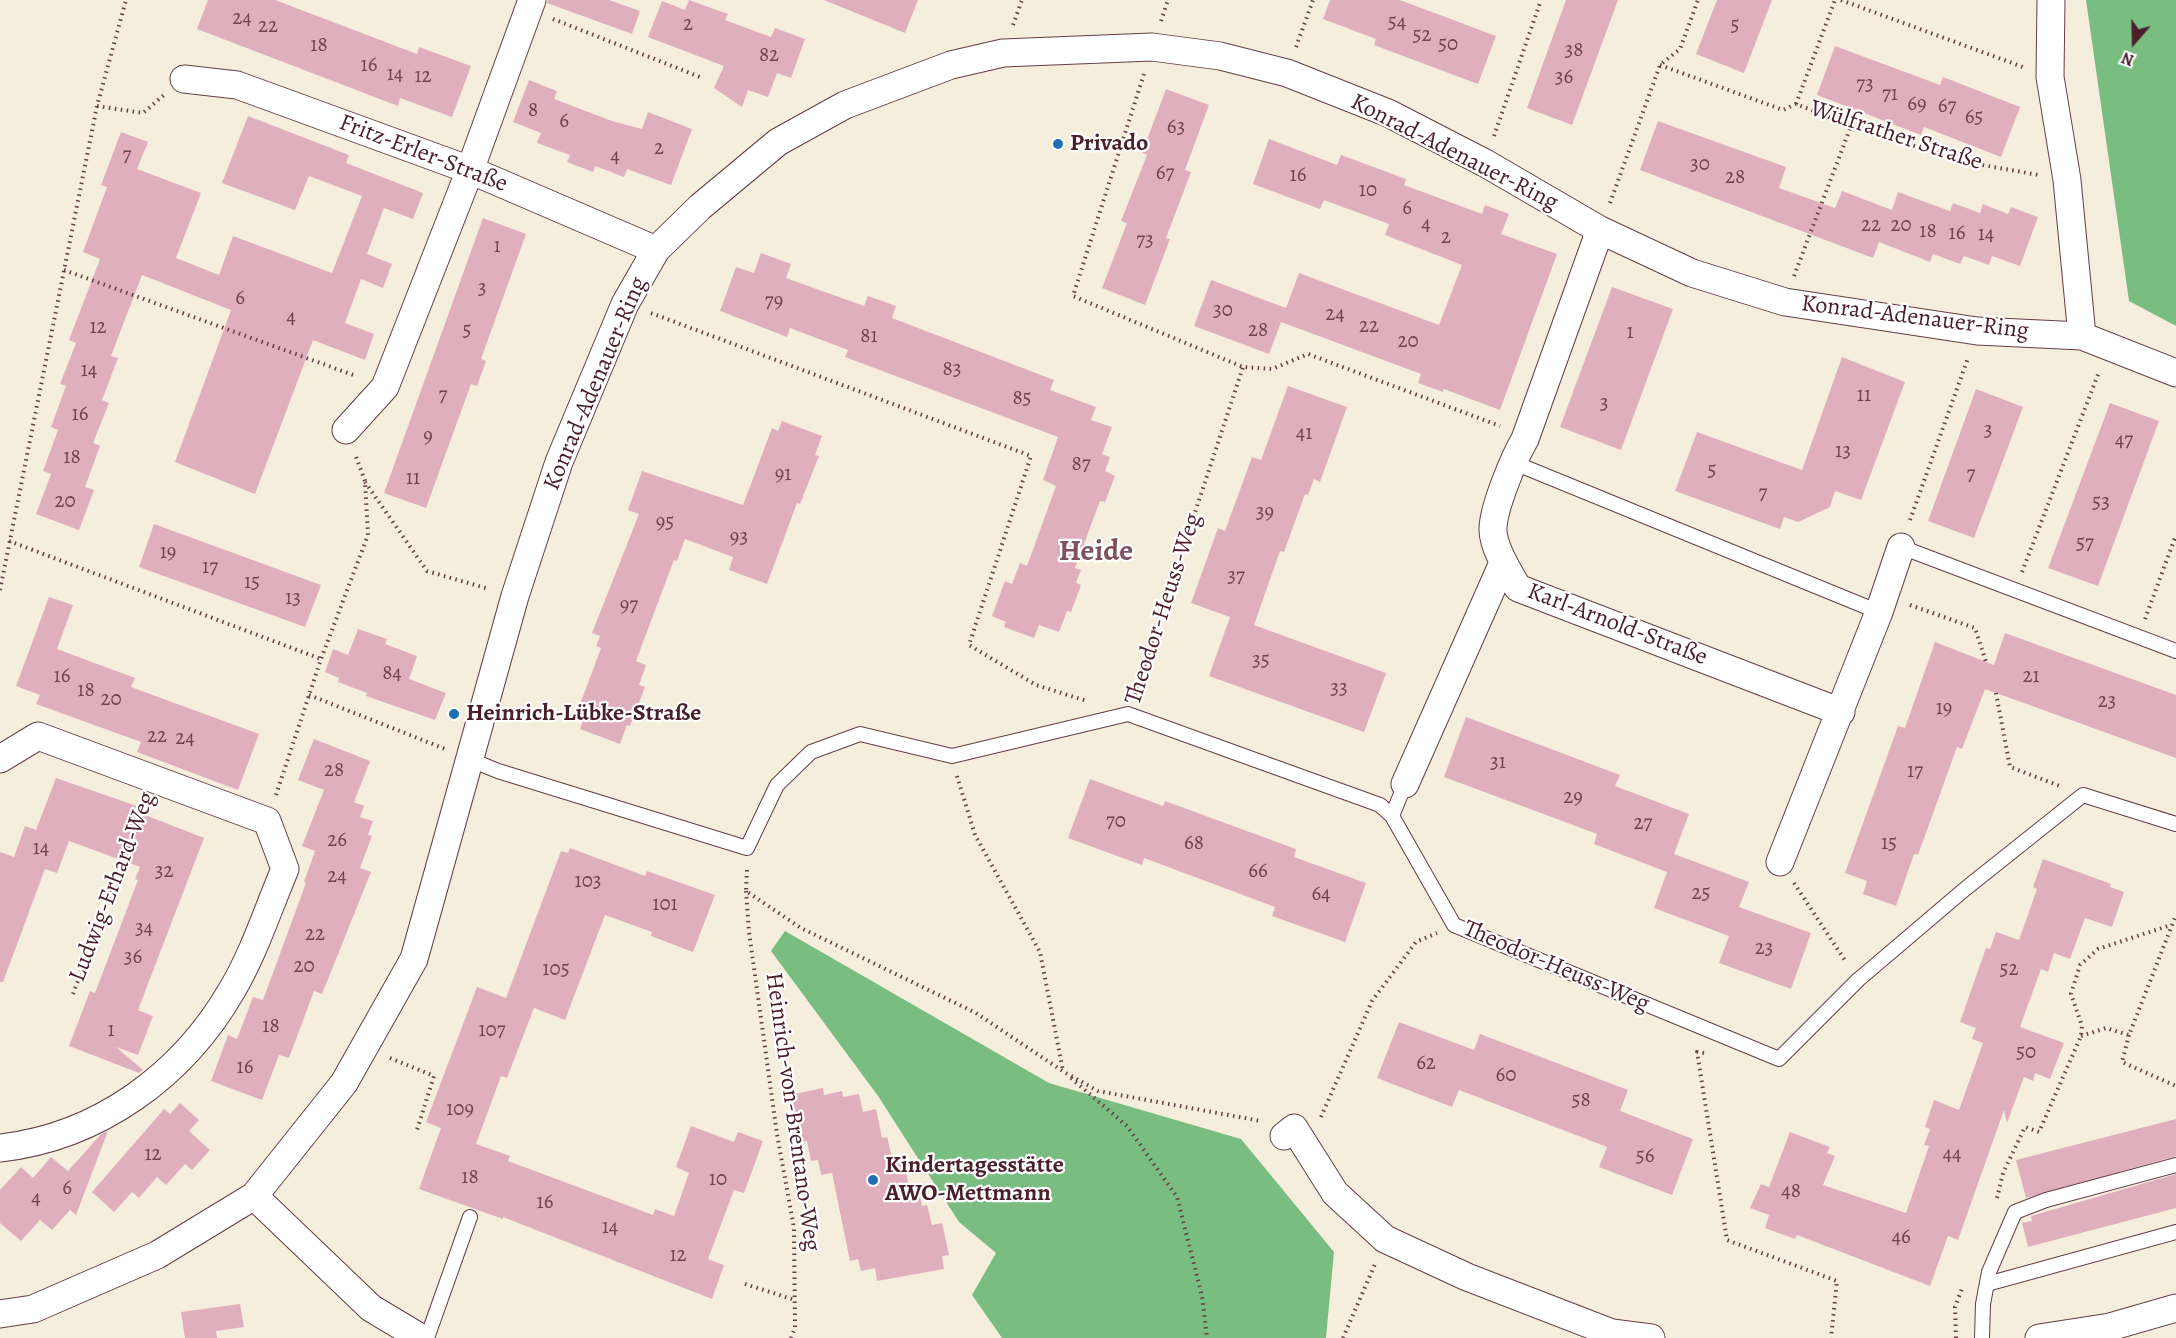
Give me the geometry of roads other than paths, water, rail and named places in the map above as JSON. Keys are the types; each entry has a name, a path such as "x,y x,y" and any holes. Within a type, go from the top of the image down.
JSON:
{"street":[{"path":"2051,0 2050,76 2067,180 2082,336 2176,373"},
{"path":"346,430 385,387 470,170 530,4"},
{"name":"Konrad-Adenauer-Ring","path":"0,1314 33,1309 156,1255 254,1196 344,1083 414,959 515,596 559,462 625,304 656,250 700,207 778,142 845,105 951,65 1003,53 1098,47 1152,47 1220,56 1287,73 1388,113 1485,163 1600,230 1692,273 1785,302 1977,331 2082,336"},
{"name":"Fritz-Erler-Straße","path":"184,79 237,85 470,170 656,250"},
{"name":"Karl-Arnold-Straße","path":"1600,230 1525,439 1512,462 1492,528 1503,563 1518,588 1841,712"},
{"path":"1780,862 1841,712 1882,603 1900,546"},
{"path":"1405,784 1503,563"},
{"name":"Ludwig-Erhard-Weg","path":"0,759 38,736 267,821 285,869 233,989 198,1042 152,1086 85,1127 0,1148"},
{"path":"1289,1132 1335,1193 1385,1239 1467,1277 1612,1333 1651,1338"},
{"path":"254,1196 370,1308 421,1338"},
{"path":"2039,1338 2110,1327 2176,1308"}],"lane":[{"path":"1512,462 1882,603"},
{"path":"1900,546 2176,651"},
{"name":"Theodor-Heuss-Weg","path":"471,760 498,771 747,848 777,785 811,752 860,734 952,756 1128,714 1380,805 1392,816 1454,925 1779,1059 1858,980 1965,889 2083,795 2176,824"},
{"path":"1392,816 1405,784"},
{"path":"1982,1338 1983,1304 1989,1272 2015,1212 2046,1200 2176,1165"},
{"path":"427,1338 470,1217"},
{"path":"1987,1284 2176,1232"}],"place":[{"name":"Privado","path":"1058,144"},
{"name":"Heinrich-Lübke-Straße","path":"454,714"},
{"name":"Kindertagesstätte AWO-Mettmann","path":"873,1180"}],"district":[{"name":"Heide","path":"1096,553"}]}
